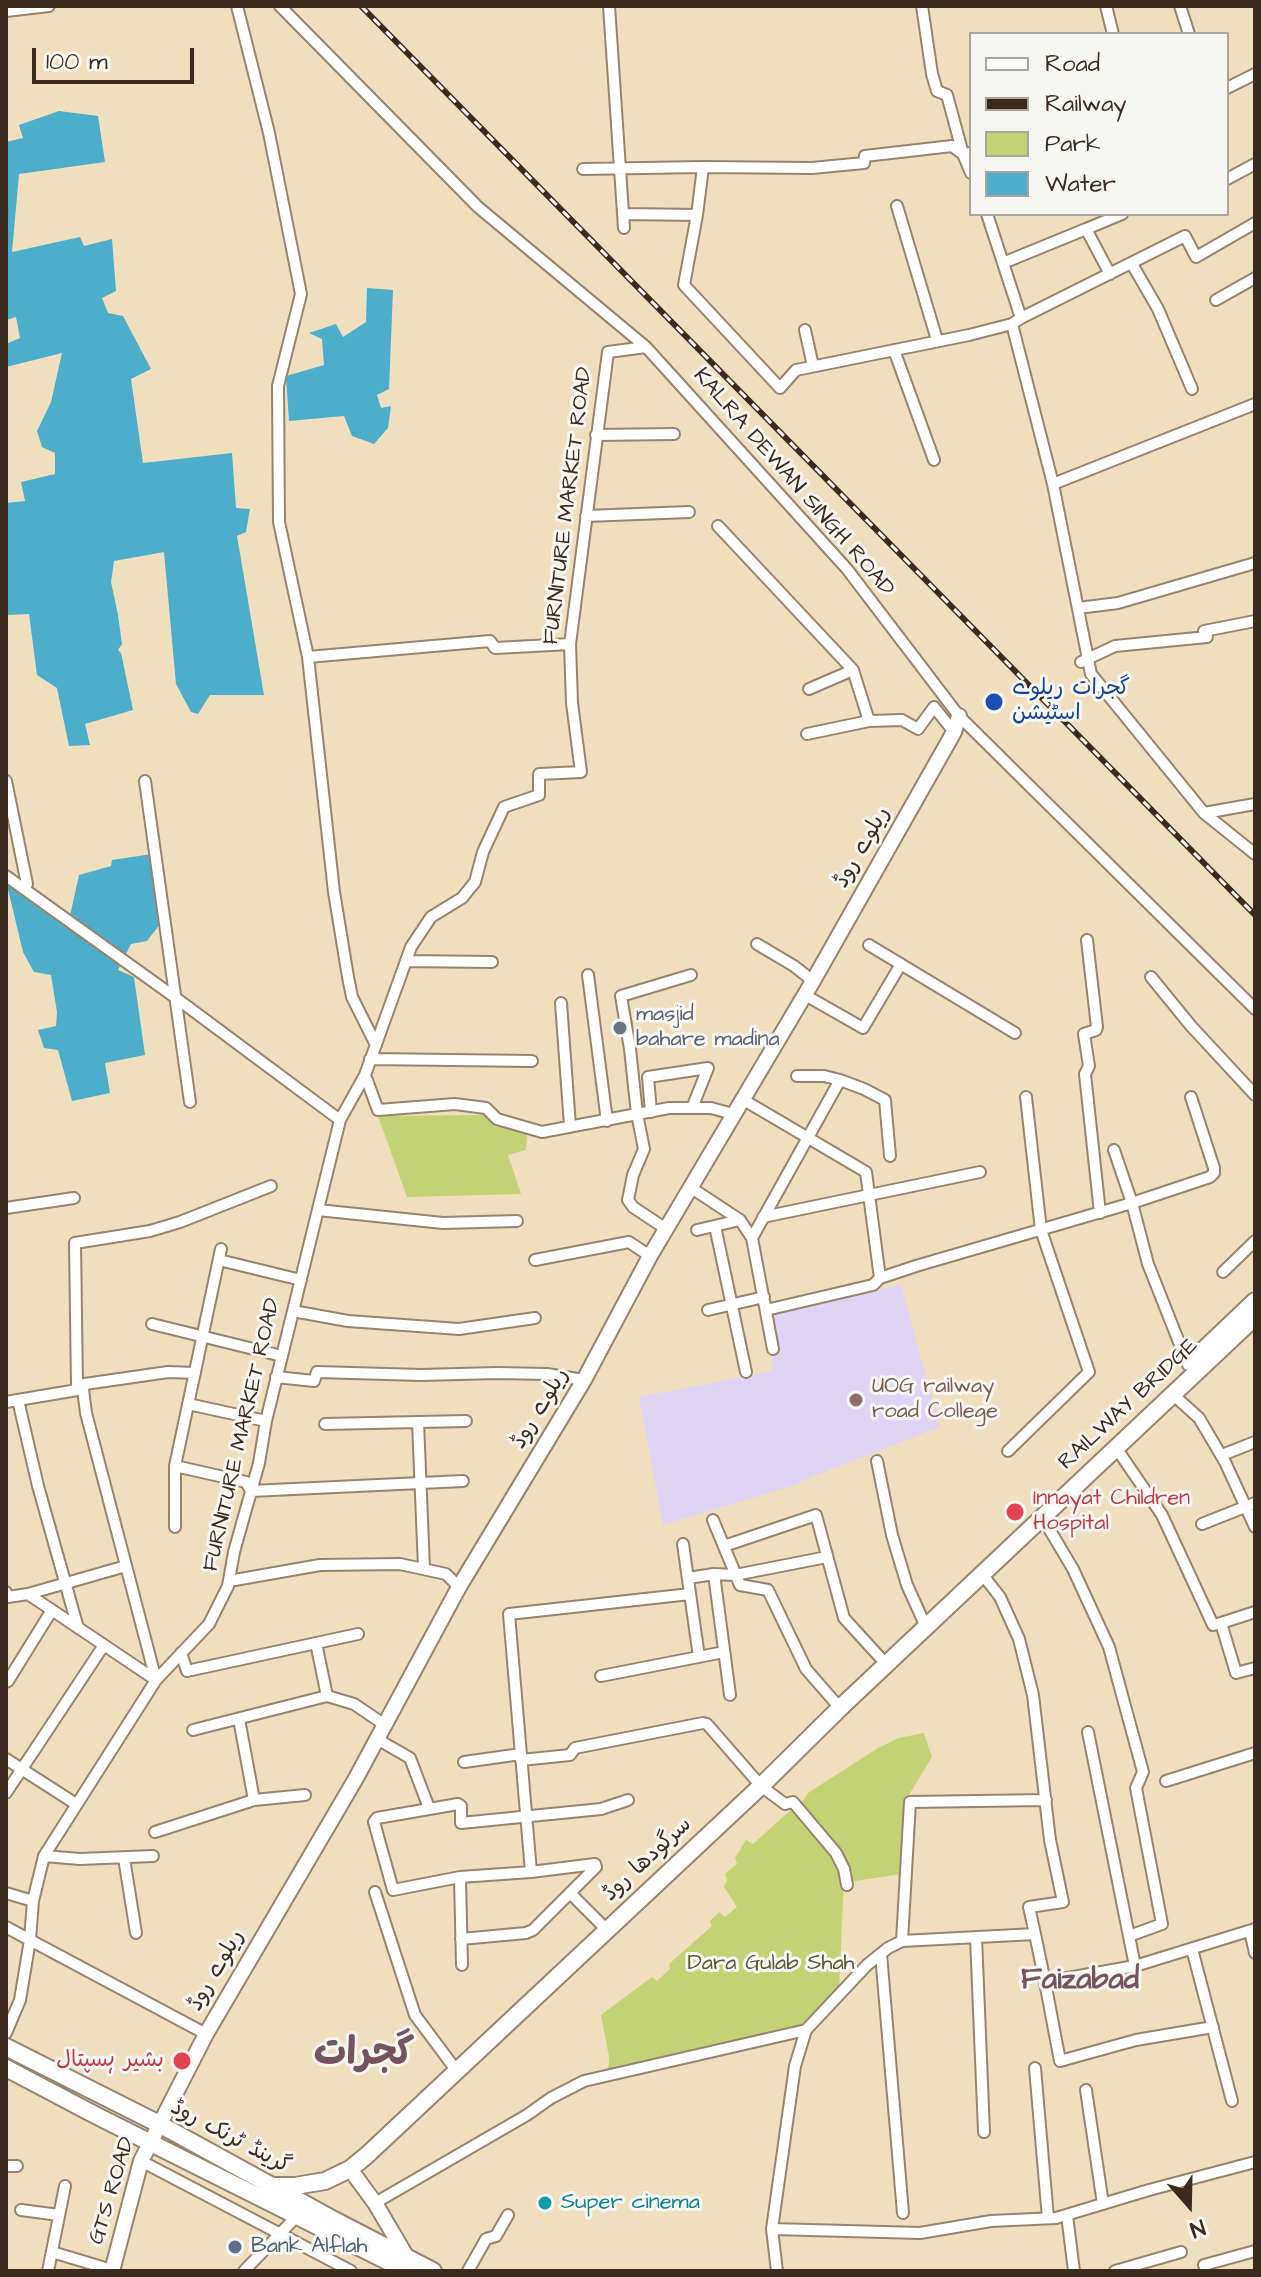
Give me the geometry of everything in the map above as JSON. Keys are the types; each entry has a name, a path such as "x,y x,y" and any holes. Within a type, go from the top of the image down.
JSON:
{"main road":[{"path":"1255,1301 1048,1499 1038,1512 1039,1524 1061,1510 1255,1330"},
{"name":"RAILWAY BRIDGE","path":"1039,1524 1255,1317"},
{"name":"سرگودھا روڈ","path":"273,2186 325,2181 350,2169 761,1786 982,1574 1039,1524"},
{"name":"گرینڈ ٹرنک روڈ","path":"6,2047 159,2124 334,2220 408,2265"},
{"name":"گرینڈ ٹرنک روڈ","path":"6,2068 297,2216 388,2266 408,2265 433,2271"}],"street":[{"path":"6,11 49,6"},
{"path":"237,6 269,133 301,294 278,386 279,522 308,657 334,892 348,977 352,997 376,1045"},
{"name":"KALRA DEWAN SINGH ROAD","path":"280,6 478,207 646,347 847,569 959,716 1255,1009"},
{"path":"609,6 624,228"},
{"path":"922,6 937,91 947,95 967,154"},
{"path":"1106,6 1112,32"},
{"path":"1180,6 1188,32"},
{"path":"1229,87 1255,74"},
{"path":"583,169 812,168 864,163 865,156 952,146 967,154"},
{"path":"1229,178 1255,164"},
{"path":"703,167 684,285 780,388 796,370 1016,321 1185,236 1196,257 1255,223"},
{"path":"897,206 937,340"},
{"path":"623,214 697,215"},
{"path":"988,216 1003,263 1053,484 1078,608 1084,660 1091,674 1204,813 1255,854"},
{"path":"1003,263 1117,216"},
{"path":"1086,229 1110,274"},
{"path":"1132,264 1158,309 1192,389"},
{"path":"1216,300 1255,278"},
{"path":"805,330 813,366"},
{"name":"FURNITURE MARKET ROAD","path":"6,2033 20,2000 33,1901 44,1856 156,1680 209,1624 229,1581 340,1120 365,1075 411,947 431,917 462,898 475,882 483,852 504,807 539,795 539,774 581,772 572,703 570,644 608,352 646,347"},
{"path":"894,350 934,460"},
{"path":"1053,484 1255,404"},
{"path":"596,435 674,434"},
{"path":"586,516 689,512"},
{"path":"718,526 853,670 869,721"},
{"path":"1078,608 1118,603 1255,563"},
{"path":"1084,660 1115,646 1207,637 1204,631 1255,621"},
{"path":"308,657 490,641 495,648 570,644"},
{"path":"809,689 853,670"},
{"path":"807,734 869,721 902,720 918,729 934,707 954,732"},
{"name":"ریلوے روڈ","path":"159,2124 206,2034 385,1725 459,1587 584,1380 650,1256 805,995 954,732 959,716"},
{"path":"6,781 27,884"},
{"path":"145,781 190,1102"},
{"path":"1204,813 1255,804"},
{"path":"6,876 340,1120"},
{"path":"1087,940 1097,1027 1084,1034 1089,1066 1085,1074 1100,1213"},
{"path":"757,944 813,981"},
{"path":"869,945 1015,1033"},
{"path":"406,961 492,962"},
{"path":"805,995 863,1028 901,964"},
{"path":"588,975 607,1121"},
{"path":"666,1229 633,1207 628,1200 633,1175 644,1149 621,996 691,975"},
{"path":"1151,977 1255,1095"},
{"path":"561,1003 570,1126"},
{"path":"370,1059 532,1061"},
{"path":"651,1112 648,1077 708,1068 692,1108"},
{"path":"365,1075 378,1110 455,1104 486,1108 497,1119 542,1132 669,1108 711,1108 733,1114"},
{"path":"797,1076 824,1076 840,1080 885,1100 890,1156"},
{"path":"752,1238 840,1080"},
{"path":"1008,1451 1089,1372 1041,1230 1026,1097"},
{"path":"766,1310 873,1285 880,1278 1210,1177 1214,1168 1191,1097"},
{"path":"742,1099 866,1172 880,1278"},
{"path":"1114,1150 1148,1264 1188,1365"},
{"path":"763,1217 980,1172"},
{"path":"156,1680 80,1387 75,1243 150,1231 271,1186"},
{"path":"690,1187 740,1220 752,1238 773,1349"},
{"path":"6,1208 74,1198"},
{"path":"318,1210 443,1223 517,1221"},
{"path":"697,1230 740,1220"},
{"path":"715,1226 746,1372"},
{"path":"1223,1272 1255,1241"},
{"path":"535,1260 629,1242 650,1256"},
{"path":"175,1527 175,1466 220,1254 301,1280"},
{"path":"708,1310 764,1297"},
{"path":"293,1311 348,1321 459,1329 535,1318"},
{"path":"152,1324 282,1356"},
{"path":"6,1402 168,1372 195,1373"},
{"path":"276,1377 314,1381 317,1372 421,1375 497,1373 547,1374 584,1380"},
{"path":"18,1400 78,1628"},
{"path":"1179,1400 1199,1418 1222,1455 1250,1505 1255,1527"},
{"path":"188,1404 266,1421"},
{"path":"325,1424 466,1421"},
{"path":"418,1422 424,1568"},
{"path":"1222,1455 1255,1442"},
{"path":"1121,1455 1162,1515 1213,1625 1255,1612"},
{"path":"877,1461 892,1535 907,1585 926,1627"},
{"path":"175,1466 246,1482 251,1491 463,1481"},
{"path":"1202,1524 1250,1505"},
{"path":"724,1546 816,1515 844,1618 886,1664"},
{"path":"713,1520 741,1585 770,1592 806,1669 840,1708"},
{"path":"1039,1524 1073,1569 1109,1647 1143,1772 1136,1788 1162,1924 1129,1936"},
{"path":"683,1544 699,1657"},
{"path":"688,1578 735,1575 827,1557"},
{"path":"229,1581 320,1565 400,1564 446,1574 459,1587"},
{"path":"6,1592 8,1597 28,1594 126,1566"},
{"path":"714,1574 730,1695"},
{"path":"982,1574 1000,1597 1019,1639 1033,1695 1050,1840 1063,1902 1029,1907 1060,2061 1136,2040 1213,2027"},
{"path":"28,1594 156,1680"},
{"path":"531,1872 509,1614 690,1594"},
{"path":"6,1682 52,1610"},
{"path":"1221,1623 1236,1673 1255,1668"},
{"path":"181,1653 187,1671 358,1634"},
{"path":"316,1643 327,1696"},
{"path":"6,1793 104,1645"},
{"path":"601,1676 724,1652"},
{"path":"193,1730 327,1696 354,1704 385,1725"},
{"path":"239,1719 254,1800"},
{"path":"464,1762 570,1755 575,1748 703,1723 761,1786 785,1804 793,1802 836,1853 847,1885"},
{"path":"1088,1732 1135,1966"},
{"path":"377,1739 410,1758 429,1808"},
{"path":"1166,1781 1255,1753"},
{"path":"6,1759 76,1804"},
{"path":"155,1832 254,1800 305,1795"},
{"path":"461,1939 529,1932 571,1894 596,1867 595,1864 460,1877 393,1890 374,1822 377,1818 460,1804 461,1823 601,1809 628,1800"},
{"path":"902,1941 910,1802 1046,1800"},
{"path":"44,1856 80,1859 153,1856"},
{"path":"124,1858 136,1933"},
{"path":"460,1877 462,1965"},
{"path":"375,1892 415,2015 456,2070"},
{"path":"6,1893 33,1901"},
{"path":"571,1894 606,1929"},
{"path":"6,1927 206,2034"},
{"path":"1045,1982 1135,1966 1253,1930 1255,1953"},
{"path":"777,2271 772,2229 795,2066 806,2030 867,1965 902,1941 1035,1934"},
{"path":"976,1937 984,2132"},
{"path":"1192,1949 1232,2101"},
{"path":"881,1954 903,2213"},
{"path":"375,2203 584,2081 806,2030"},
{"path":"1035,2068 1048,2218"},
{"path":"1086,2090 1103,2204"},
{"name":"GTS ROAD","path":"112,2270 141,2161 159,2124"},
{"path":"141,2161 351,2271"},
{"path":"772,2229 920,2233 991,2221 1048,2218 1255,2162"},
{"path":"350,2169 375,2203 408,2265"},
{"path":"48,2271 65,2186"},
{"path":"21,2210 59,2215"},
{"path":"468,2271 486,2239 496,2236 508,2215"},
{"path":"1067,2215 1074,2271"},
{"path":"244,2271 297,2216"},
{"path":"1206,2271 1204,2265 1255,2251"},
{"path":"52,2252 112,2270"},
{"path":"1115,2271 1181,2252"}],"shaded area":[{"path":"901,1285 940,1427 799,1484 663,1525 639,1397 773,1371 768,1311"}],"green space":[{"path":"488,1115 527,1134 526,1150 508,1155 521,1194 407,1197 378,1116"},
{"path":"924,1733 932,1757 907,1798 901,1874 849,1882 848,1866 843,1855 800,1805 808,1793 878,1748 899,1738"},
{"name":"Dara Gulab Shah","path":"793,1808 834,1854 844,1880 839,1989 803,2026 602,2073 609,2066 609,2057 601,2015 652,1977 657,1981 670,1969 669,1964 712,1926 710,1921 719,1912 725,1917 737,1907 724,1887 727,1880 725,1874 737,1864 735,1858 746,1840 753,1844"}],"water":[{"path":"59,111 98,116 105,162 19,174 12,252 80,237 84,246 112,239 116,291 102,298 108,313 123,316 151,369 131,379 143,463 232,453 236,508 250,509 246,532 237,536 264,695 210,695 198,714 191,712 176,684 164,552 114,561 111,582 122,644 118,650 133,710 85,724 90,745 69,746 57,688 37,675 29,614 6,615 6,503 25,501 21,482 55,474 55,453 42,447 37,431 51,402 62,353 6,367 6,344 20,338 16,317 6,320 6,142 23,138 19,125"},
{"path":"367,288 393,290 389,389 377,395 381,408 391,406 388,428 374,444 352,436 344,416 289,421 286,376 324,365 322,339 309,333 336,324 343,337 366,322"},
{"path":"152,854 160,924 147,941 131,944 118,970 134,977 145,1055 105,1063 110,1093 72,1101 58,1050 44,1048 38,1030 56,1026 51,975 34,972 23,952 6,881 68,925 79,875 111,866 112,860"}],"railway":[{"path":"361,6 1255,915"}],"place":[{"name":"گجرات ریلوے اسٹیشن","path":"994,702"},
{"name":"masjid bahare madina","path":"620,1028"},
{"name":"UOG railway road College","path":"856,1400"},
{"name":"Innayat Children Hospital","path":"1015,1512"},
{"name":"بشیر ہسپتال","path":"182,2061"},
{"name":"Super cinema","path":"545,2203"},
{"name":"Bank Alflah","path":"235,2247"}],"district":[{"name":"Faizabad","path":"1080,1982"},
{"name":"گجرات","path":"364,2056"}]}
